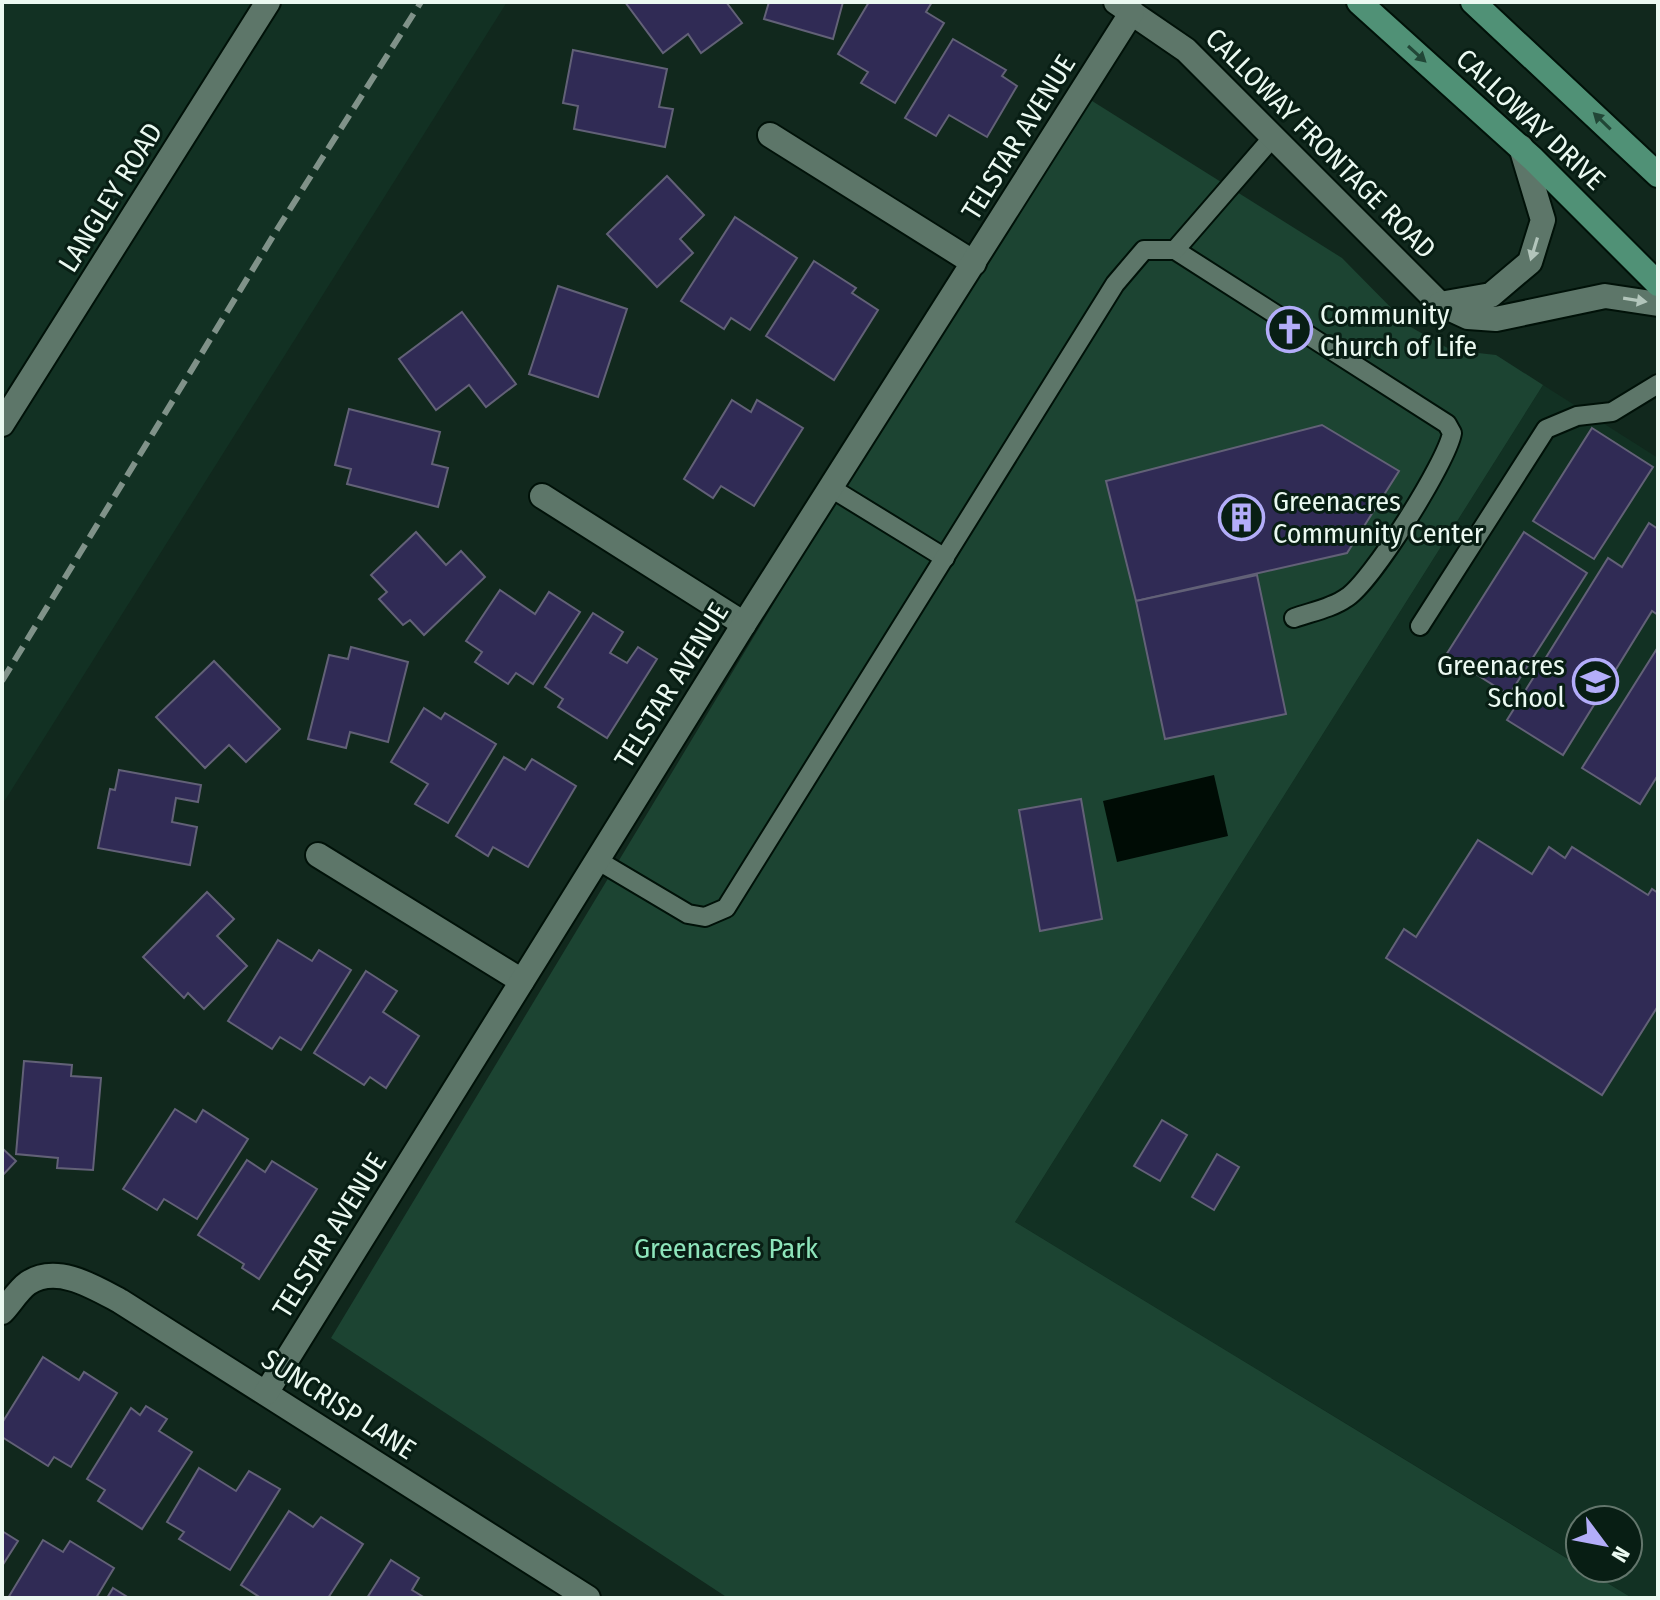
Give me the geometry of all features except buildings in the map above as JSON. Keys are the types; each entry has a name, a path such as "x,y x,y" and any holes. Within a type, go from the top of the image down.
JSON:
{"main road":[{"name":"CALLOWAY DRIVE","path":"1359,2 1521,147 1658,284"},
{"name":"CALLOWAY DRIVE","path":"1473,2 1658,175"}],"street":[{"name":"LANGLEY ROAD","path":"2,424 268,2"},
{"name":"CALLOWAY FRONTAGE ROAD","path":"1124,7 1186,50 1440,304 1468,317 1496,319 1605,296 1658,304"},
{"name":"TELSTAR AVENUE","path":"266,1393 744,624 974,263 1124,7"},
{"path":"770,135 974,263"},
{"path":"1440,304 1491,295 1530,262 1543,220 1521,147"},
{"path":"542,496 744,624"},
{"path":"318,855 522,981"},
{"name":"SUNCRISP LANE","path":"2,1312 28,1283 50,1274 86,1283 120,1301 588,1598"}],"lane":[{"path":"1175,250 1273,137"},
{"path":"597,860 688,914 705,917 726,908 1115,284 1144,250 1175,250 1447,424 1452,433 1441,465 1368,576 1346,599 1294,618"},
{"path":"1420,626 1546,429 1577,416 1612,412 1658,384"},
{"path":"831,488 945,558"}],"shaded area":[{"path":"2,2 507,2 2,805"},
{"path":"1543,385 1658,458 1658,1598 1632,1598 1609,1584 1644,1584 1644,1504 1564,1504 1564,1556 1015,1222"},
{"path":"1214,775 1228,836 1117,862 1103,801"}],"green space":[{"name":"Greenacres Park","path":"1081,94 1342,258 1409,326 1451,350 1496,355 1543,385 1015,1222 1564,1557 1564,1584 1609,1584 1632,1598 728,1598 331,1338"}],"railway":[{"path":"2,681 278,228 421,2"}],"place":[{"name":"Community Church of Life","path":"1289,330"},
{"name":"Greenacres Community Center","path":"1242,517"},
{"name":"Greenacres School","path":"1596,681"}]}
